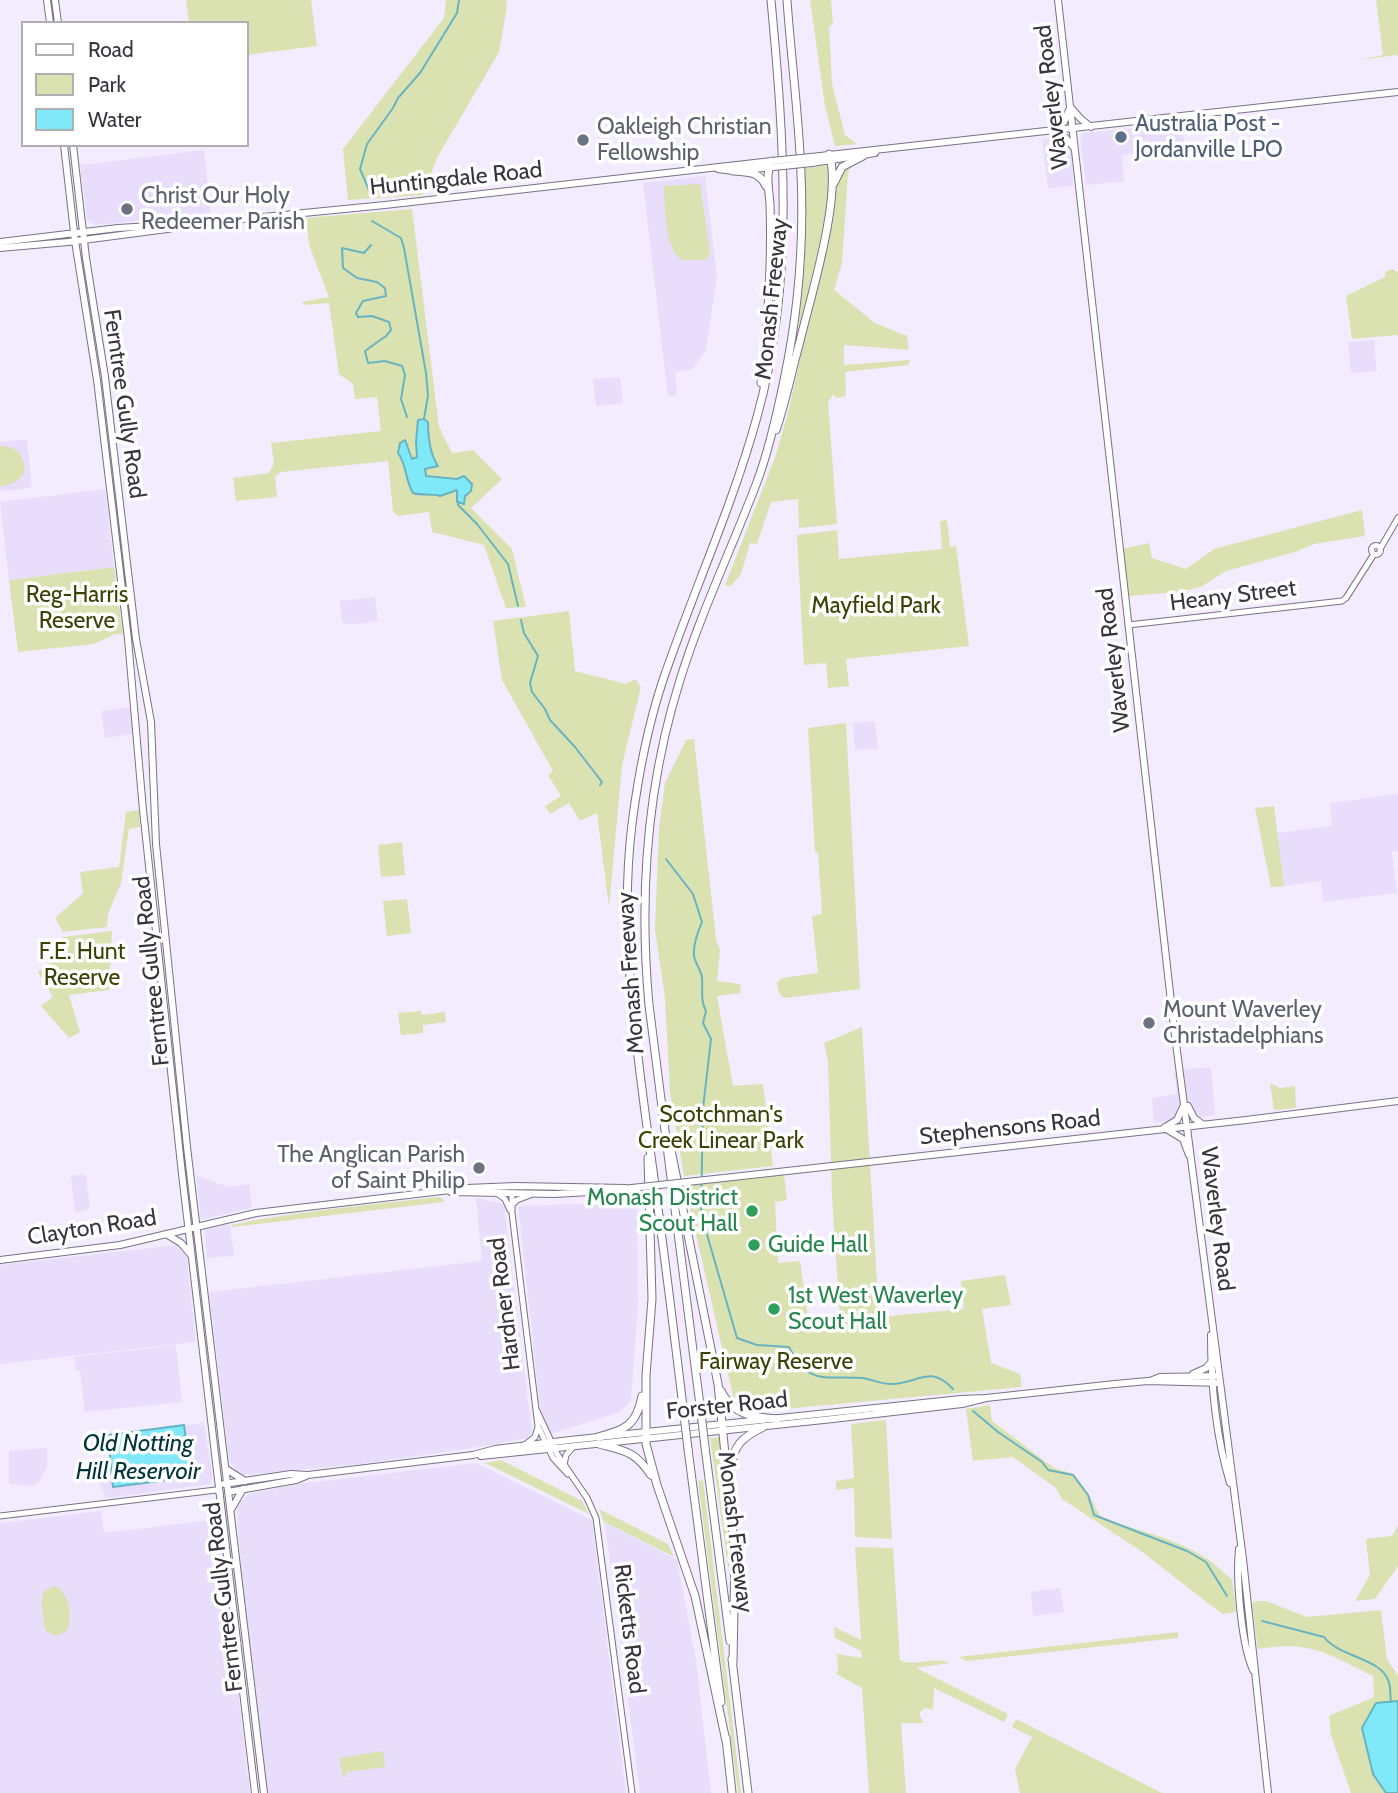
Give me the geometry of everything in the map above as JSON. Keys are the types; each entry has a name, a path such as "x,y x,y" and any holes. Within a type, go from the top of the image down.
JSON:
{"highway":[{"name":"Monash Freeway","path":"732,1793 645,1109 629,971 627,896 632,826 642,758 661,685 729,506 758,415 769,369 783,232 782,137 771,0"},
{"name":"Monash Freeway","path":"748,1793 661,1102 645,964 643,918 648,848 658,774 679,681 758,479 784,379 791,340 800,248 801,172 787,0"},
{"path":"758,479 787,391 817,275 832,190 842,167 863,156"},
{"path":"830,158 832,190"},
{"path":"758,415 769,309 771,166"},
{"path":"733,171 761,176 769,193"},
{"path":"661,1102 718,1384 724,1428 736,1573 733,1662"},
{"path":"645,1109 652,1299 646,1375 645,1436 657,1485 695,1596 726,1741"},
{"path":"599,1441 625,1428 634,1419 641,1402 646,1375"},
{"path":"718,1384 730,1405 739,1412 777,1419"},
{"path":"730,1483 731,1462 736,1446 747,1435 763,1427"},
{"path":"599,1441 631,1453 642,1462 657,1485"}],"main road":[{"path":"47,0 50,21"},
{"path":"55,0 58,21"},
{"name":"Waverley Road","path":"1058,0 1128,625 1211,1316 1216,1379 1240,1544 1238,1561 1268,1793"},
{"name":"Huntingdale Road","path":"830,158 1398,92"},
{"path":"1070,106 1075,114 1092,127"},
{"path":"1051,132 1064,122 1070,106"},
{"path":"1051,132 1066,138 1075,150"},
{"name":"Ferntree Gully Road","path":"64,147 97,380 127,627 143,810 201,1302 215,1413 229,1488 264,1793"},
{"name":"Ferntree Gully Road","path":"73,147 83,236 105,377 136,639 151,722 156,844 192,1227 191,1256 201,1302"},
{"name":"Huntingdale Road","path":"713,169 733,171 863,156 883,150"},
{"name":"Huntingdale Road","path":"0,248 83,236 150,232 202,223 713,169 771,166"},
{"name":"Huntingdale Road","path":"0,242 75,237"},
{"path":"1183,1093 1189,1112 1204,1124 1198,1129 1190,1147"},
{"name":"Stephensons Road","path":"192,1227 256,1213 445,1191 504,1186 641,1187 1398,1101"},
{"path":"1163,1128 1177,1120 1184,1104"},
{"path":"1163,1128 1179,1135 1192,1161"},
{"path":"504,1186 512,1193"},
{"name":"Stephensons Road","path":"445,1191 463,1194 533,1194 597,1192 625,1188"},
{"name":"Clayton Road","path":"0,1260 120,1245 192,1227"},
{"path":"166,1234 181,1243 191,1256"},
{"name":"Waverley Road","path":"1211,1316 1216,1402 1222,1422"},
{"path":"1188,1375 1206,1368 1212,1361"},
{"name":"Forster Road","path":"1148,1381 1160,1377 1188,1375 1216,1379"},
{"name":"Forster Road","path":"229,1488 246,1481 292,1474 308,1475 724,1428 777,1419 962,1404 986,1398 1148,1381 1195,1383 1216,1379"},
{"path":"1195,1383 1207,1388 1216,1402"},
{"name":"Forster Road","path":"724,1428 763,1427 915,1407"},
{"name":"Ferntree Gully Road","path":"215,1413 218,1489 255,1793"},
{"name":"Forster Road","path":"473,1455 495,1449 524,1446 573,1447 599,1441"},
{"path":"226,1469 246,1481"},
{"name":"Forster Road","path":"218,1489 243,1489 296,1480 308,1475"},
{"path":"231,1511 243,1489"},
{"path":"237,1643 246,1641"}],"street":[{"name":"Heany Street","path":"1128,625 1342,601 1374,554 1378,554 1379,547 1398,518"},
{"name":"Hardner Road","path":"512,1193 512,1213 538,1426 550,1446"},
{"path":"498,1194 506,1200 512,1213"},
{"path":"512,1205 517,1200 533,1194"},
{"name":"Hardner Road","path":"536,1409 550,1446"},
{"path":"524,1446 535,1437 538,1426"},
{"name":"Ricketts Road","path":"550,1446 592,1507 598,1529 632,1793"},
{"name":"Ricketts Road","path":"550,1446 557,1464 570,1476"},
{"path":"565,1465 566,1455 573,1447"},
{"path":"0,1516 218,1489"}],"shaded area":[{"path":"1182,123 1185,148 1122,155 1124,181 1086,184 1080,137 1083,133"},
{"path":"1056,137 1065,141 1072,156 1073,185 1048,189 1042,139"},
{"path":"204,150 211,213 95,225 87,219 80,165"},
{"path":"705,176 717,277 706,350 693,369 675,372 677,395 668,397 643,183"},
{"path":"1374,340 1377,371 1351,373 1348,342"},
{"path":"620,377 623,403 596,406 593,379"},
{"path":"27,439 32,488 0,491 0,442"},
{"path":"105,489 114,567 9,580 0,502"},
{"path":"375,597 378,621 349,625 342,621 340,601"},
{"path":"131,707 134,734 105,738 101,711"},
{"path":"875,721 878,749 855,750 853,723"},
{"path":"1398,794 1398,851 1392,852 1397,893 1323,902 1321,881 1284,886 1277,833 1332,826 1330,803"},
{"path":"1211,1067 1215,1115 1154,1123 1152,1098 1177,1094 1174,1070"},
{"path":"84,1174 90,1209 75,1213 71,1176"},
{"path":"196,1175 228,1187 249,1184 252,1208 201,1220"},
{"path":"476,1198 504,1204 532,1433 527,1438 473,1448 360,1464 243,1475 236,1470 229,1460 209,1292 482,1261"},
{"path":"518,1206 637,1206 638,1305 631,1400 620,1412 550,1434 540,1407"},
{"path":"230,1224 234,1256 207,1258 205,1230"},
{"path":"185,1244 196,1342 0,1364 0,1265"},
{"path":"176,1345 182,1402 85,1412 80,1371 76,1370 74,1357"},
{"name":"Old Notting Hill Reservoir","path":"204,1423 213,1479 209,1484 106,1498 100,1486 98,1466 110,1464 107,1434"},
{"path":"47,1448 47,1467 38,1483 32,1486 9,1484 9,1451"},
{"path":"476,1463 592,1520 626,1793 265,1793 242,1587 237,1507 248,1494 306,1483"},
{"path":"101,1511 104,1533 218,1519 250,1793 0,1793 0,1523"},
{"path":"605,1523 677,1560 696,1660 711,1793 640,1793"},
{"path":"1060,1588 1064,1612 1033,1616 1031,1592"}],"green space":[{"path":"186,0 311,0 317,46 248,55 248,21 189,21"},
{"path":"446,0 506,0 499,52 437,158 423,195 348,200 343,149 444,18"},
{"path":"810,0 831,0 833,25 829,26 832,84 845,135 857,144 835,146 825,106"},
{"path":"1376,0 1398,0 1398,55 1358,60 1383,55"},
{"path":"830,165 823,229 799,333 805,254 805,168"},
{"path":"851,165 848,173 842,263 834,290 875,323 907,336 909,350 844,345 844,365 910,360 908,365 845,372 846,396 837,398 833,395 828,402 837,524 799,528 798,499 771,502 757,544 750,543 741,574 731,586 725,585 776,455 789,409 833,212 837,178 842,169"},
{"path":"700,184 710,252 706,260 683,260 677,256 669,238 664,186"},
{"path":"412,209 439,427 452,453 473,450 502,479 471,508 512,549 526,607 506,608 484,545 432,532 429,512 398,516 393,511 388,461 281,472 275,476 277,497 236,501 233,478 269,473 274,463 271,443 381,431 377,397 355,399 353,384 339,374 329,303 304,305 302,302 329,297 309,245 306,218"},
{"path":"1392,269 1398,272 1398,335 1352,339 1346,296 1385,277 1385,272"},
{"path":"0,446 19,453 25,471 15,482 0,486"},
{"path":"1362,510 1365,536 1314,544 1226,571 1201,587 1178,592 1129,596 1123,549 1149,543 1152,558 1186,569 1214,549"},
{"name":"Mayfield Park","path":"947,520 950,547 956,546 969,646 846,659 849,686 828,688 826,663 804,665 797,535 837,530 839,559 942,549 940,521"},
{"name":"Reg-Harris Reserve","path":"114,567 123,634 115,634 94,644 18,652 9,580"},
{"path":"569,611 575,671 626,684 635,679 641,687 622,765 609,907 597,813 580,821 569,803 550,814 545,806 561,796 548,775 553,771 502,680 493,621"},
{"path":"846,723 860,989 784,998 779,993 777,983 782,978 818,973 812,916 822,914 818,853 815,852 808,728"},
{"name":"Scotchman's Creek Linear Park","path":"694,739 716,939 720,950 717,981 740,984 741,993 717,996 733,1086 763,1084 773,1166 684,1176 670,1092 665,998 655,929 659,828 665,783 686,740"},
{"path":"1274,806 1284,886 1271,887 1255,808"},
{"name":"F.E. Hunt Reserve","path":"139,810 140,827 129,829 121,883 108,914 107,927 63,932 55,918 83,893 80,872 119,867 126,812"},
{"path":"402,842 405,875 381,877 378,845"},
{"path":"407,899 411,933 387,936 383,901"},
{"name":"F.E. Hunt Reserve","path":"112,931 109,990 69,995 80,1032 69,1038 41,1006 53,997 38,972 52,961 63,937"},
{"path":"421,1011 422,1015 445,1012 446,1022 423,1025 423,1033 401,1035 398,1013"},
{"name":"Fairway Reserve","path":"862,1027 879,1317 964,1309 961,1281 1005,1275 1011,1305 982,1309 991,1363 1020,1374 1022,1387 751,1412 733,1396 685,1186 784,1175 787,1200 775,1202 778,1263 800,1261 809,1324 840,1321 832,1196 828,1061 824,1043"},
{"path":"1270,1083 1280,1088 1295,1086 1296,1108 1274,1110"},
{"path":"438,1197 444,1202 231,1225 308,1212"},
{"path":"990,1405 992,1421 1054,1468 1074,1474 1101,1518 1181,1545 1210,1560 1232,1579 1236,1612 1222,1614 1141,1551 1062,1499 1056,1488 1013,1457 973,1461 966,1409"},
{"path":"886,1420 892,1539 855,1537 854,1488 836,1490 836,1481 854,1478 851,1424"},
{"path":"722,1437 733,1565 732,1593 710,1438"},
{"path":"501,1460 582,1501 589,1514 485,1463"},
{"path":"703,1480 741,1793 738,1793 698,1481"},
{"path":"599,1509 668,1544 674,1557 604,1522"},
{"path":"1398,1526 1398,1566 1375,1599 1355,1601 1370,1575 1366,1539 1392,1536"},
{"path":"855,1547 893,1548 900,1660 912,1663 937,1660 949,1663 916,1668 1008,1714 1004,1722 934,1688 933,1710 925,1708 920,1712 924,1723 901,1723 906,1793 869,1793 862,1688 836,1674 837,1654 862,1658 861,1651 835,1638 834,1627 861,1640"},
{"path":"55,1586 67,1600 70,1620 66,1632 55,1636 45,1630 41,1600 44,1591"},
{"path":"1255,1601 1266,1601 1307,1617 1381,1610 1387,1659 1398,1676 1398,1793 1351,1793 1331,1735 1329,1716 1374,1697 1373,1676 1318,1651 1291,1646 1258,1649 1252,1604"},
{"path":"1178,1632 1178,1638 967,1661 958,1657"},
{"path":"1016,1719 1162,1793 1020,1793 1015,1769 1032,1737 1012,1727"},
{"path":"383,1751 385,1767 346,1772 346,1777 343,1777 339,1758"}],"water":[{"path":"424,419 428,422 430,445 438,466 425,469 426,476 457,479 464,476 472,484 464,504 457,502 457,490 440,496 413,493 410,488 398,453 400,443 405,440 412,459 417,457 418,420"},
{"name":"Old Notting Hill Reservoir","path":"184,1425 191,1477 113,1487 108,1435"},
{"path":"1398,1701 1398,1793 1386,1793 1373,1774 1362,1728 1376,1703"}],"waterway":[{"path":"372,197 360,169 367,144 398,98 420,73 457,13 459,0"},
{"path":"372,221 401,238 404,248 426,373 428,395 424,419"},
{"path":"371,245 364,253 342,248 343,268 357,278 377,282 385,288 386,296 363,301 356,313 358,317 372,316 389,322 391,330 365,351 368,363 385,361 402,366 405,375 401,399 407,417"},
{"path":"458,502 508,564 518,606"},
{"path":"521,620 524,633 538,656 530,683 532,692 550,720 602,782 600,785"},
{"path":"666,859 693,894 702,922 694,956 702,977 702,999 706,1011 703,1023 711,1039 703,1108 701,1214 737,1338 757,1345 789,1347 804,1368 819,1376 862,1378 890,1384 932,1376 953,1389"},
{"path":"973,1411 1042,1462 1048,1470 1073,1475 1088,1495 1094,1515 1187,1551 1206,1562 1227,1596"},
{"path":"1262,1621 1324,1637 1339,1649 1377,1667 1388,1680 1391,1702"}],"place":[{"name":"Australia Post - Jordanville LPO","path":"1121,137"},
{"name":"Oakleigh Christian Fellowship","path":"583,140"},
{"name":"Christ Our Holy Redeemer Parish","path":"127,209"},
{"name":"Mount Waverley Christadelphians","path":"1149,1023"},
{"name":"The Anglican Parish of Saint Philip","path":"479,1168"},
{"name":"Monash District Scout Hall","path":"752,1211"},
{"name":"Guide Hall","path":"754,1245"},
{"name":"1st West Waverley Scout Hall","path":"774,1309"}]}
